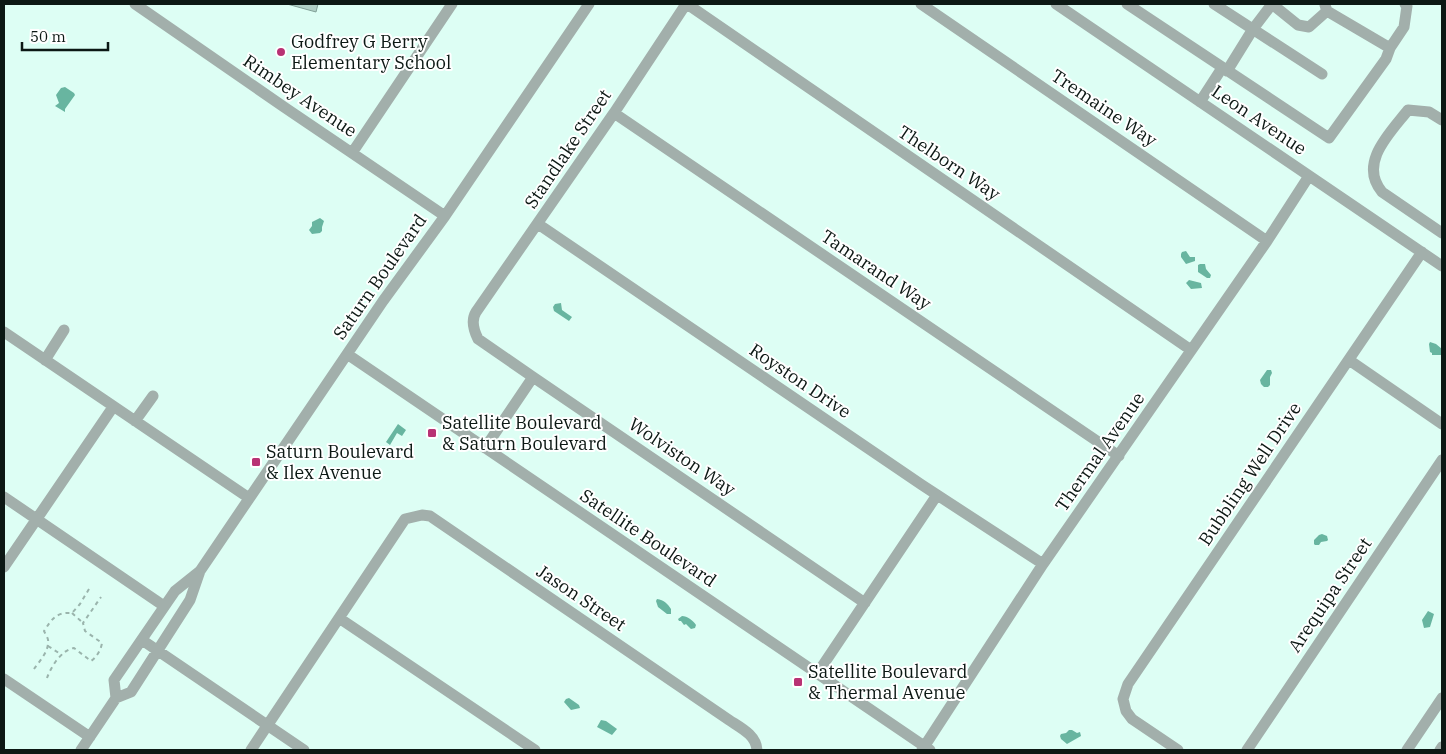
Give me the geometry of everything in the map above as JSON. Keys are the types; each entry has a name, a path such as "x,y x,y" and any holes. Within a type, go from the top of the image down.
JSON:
{"street":[{"name":"Rimbey Avenue","path":"135,4 445,216"},
{"path":"352,153 452,4"},
{"name":"Saturn Boulevard","path":"116,698 114,680 164,606 175,591 200,570 589,4"},
{"name":"Standlake Street","path":"476,312 614,113 686,4"},
{"name":"Thelborn Way","path":"686,4 1191,350"},
{"name":"Tremaine Way","path":"921,4 1267,241"},
{"name":"Leon Avenue","path":"1056,4 1442,266"},
{"path":"1127,4 1329,138 1386,58 1390,48 1404,27 1407,6 1405,4"},
{"path":"1214,4 1322,74"},
{"path":"1200,102 1272,4 1298,25 1309,27 1325,7 1390,48"},
{"path":"1442,120 1429,112 1408,110 1379,148 1373,166 1374,178 1382,192 1442,233"},
{"name":"Tamarand Way","path":"614,113 1119,456"},
{"name":"Thermal Avenue","path":"926,749 1043,564 1267,241 1308,176"},
{"name":"Royston Drive","path":"538,224 937,495 1043,564"},
{"name":"Bubbling Well Drive","path":"1178,750 1132,719 1126,710 1123,699 1128,684 1422,252"},
{"name":"Wolviston Way","path":"476,312 473,318 475,333 478,339 865,603"},
{"path":"45,360 64,330"},
{"path":"4,332 249,498"},
{"name":"Satellite Boulevard","path":"347,354 926,749"},
{"path":"1350,360 1442,424"},
{"path":"484,448 532,377"},
{"path":"136,421 153,396"},
{"path":"4,567 113,407"},
{"name":"Arequipa Street","path":"1247,750 1442,460"},
{"path":"817,674 937,495"},
{"path":"4,497 164,606"},
{"name":"Jason Street","path":"339,618 405,519 422,514 430,516 745,731 753,737 758,748 757,750"},
{"name":"Saturn Boulevard","path":"81,750 116,698 131,692 190,600 200,570"},
{"path":"251,750 339,618 535,750"},
{"path":"142,640 304,750"},
{"path":"4,679 90,737"},
{"path":"1407,750 1442,698"}],"path":[{"path":"72,613 89,589"},
{"path":"83,623 101,597"},
{"path":"34,669 48,646 48,639 44,631 48,624 57,614 72,613 83,623 85,631 102,643 101,647 92,661 74,648 67,650 47,678"},
{"path":"48,646 62,655"}],"shaded area":[{"path":"65,87 75,95 65,109 65,112 55,106 59,103 56,95 61,88"},
{"path":"320,218 324,221 322,231 312,234 309,230 312,222"},
{"path":"1186,251 1190,257 1195,257 1195,261 1186,264 1181,254"},
{"path":"1205,264 1206,269 1211,275 1210,278 1198,272 1198,265"},
{"path":"1189,280 1201,283 1202,288 1191,289 1186,283"},
{"path":"561,303 562,310 572,317 569,321 554,311 553,307 555,304"},
{"path":"1430,342 1442,349 1442,355 1432,355 1430,352"},
{"path":"1267,370 1271,370 1272,373 1270,385 1264,387 1260,380"},
{"path":"398,424 406,430 402,436 397,433 390,445 386,442"},
{"path":"1322,534 1327,536 1328,540 1315,545 1314,540"},
{"path":"657,599 667,604 671,609 671,614 667,614 658,607"},
{"path":"1428,611 1434,614 1430,627 1424,628 1422,620"},
{"path":"682,616 694,622 695,628 691,629 679,621 678,619"},
{"path":"569,698 579,705 580,708 571,710 564,702"},
{"path":"601,720 606,721 617,729 612,735 597,727"},
{"path":"1069,730 1077,733 1080,732 1081,736 1067,744 1060,736"}],"building":[{"path":"287,4 318,4 316,12"}],"place":[{"name":"Godfrey G Berry Elementary School","path":"281,52"},
{"name":"Satellite Boulevard & Saturn Boulevard","path":"432,433"},
{"name":"Saturn Boulevard & Ilex Avenue","path":"256,462"},
{"name":"Satellite Boulevard & Thermal Avenue","path":"798,682"}]}
